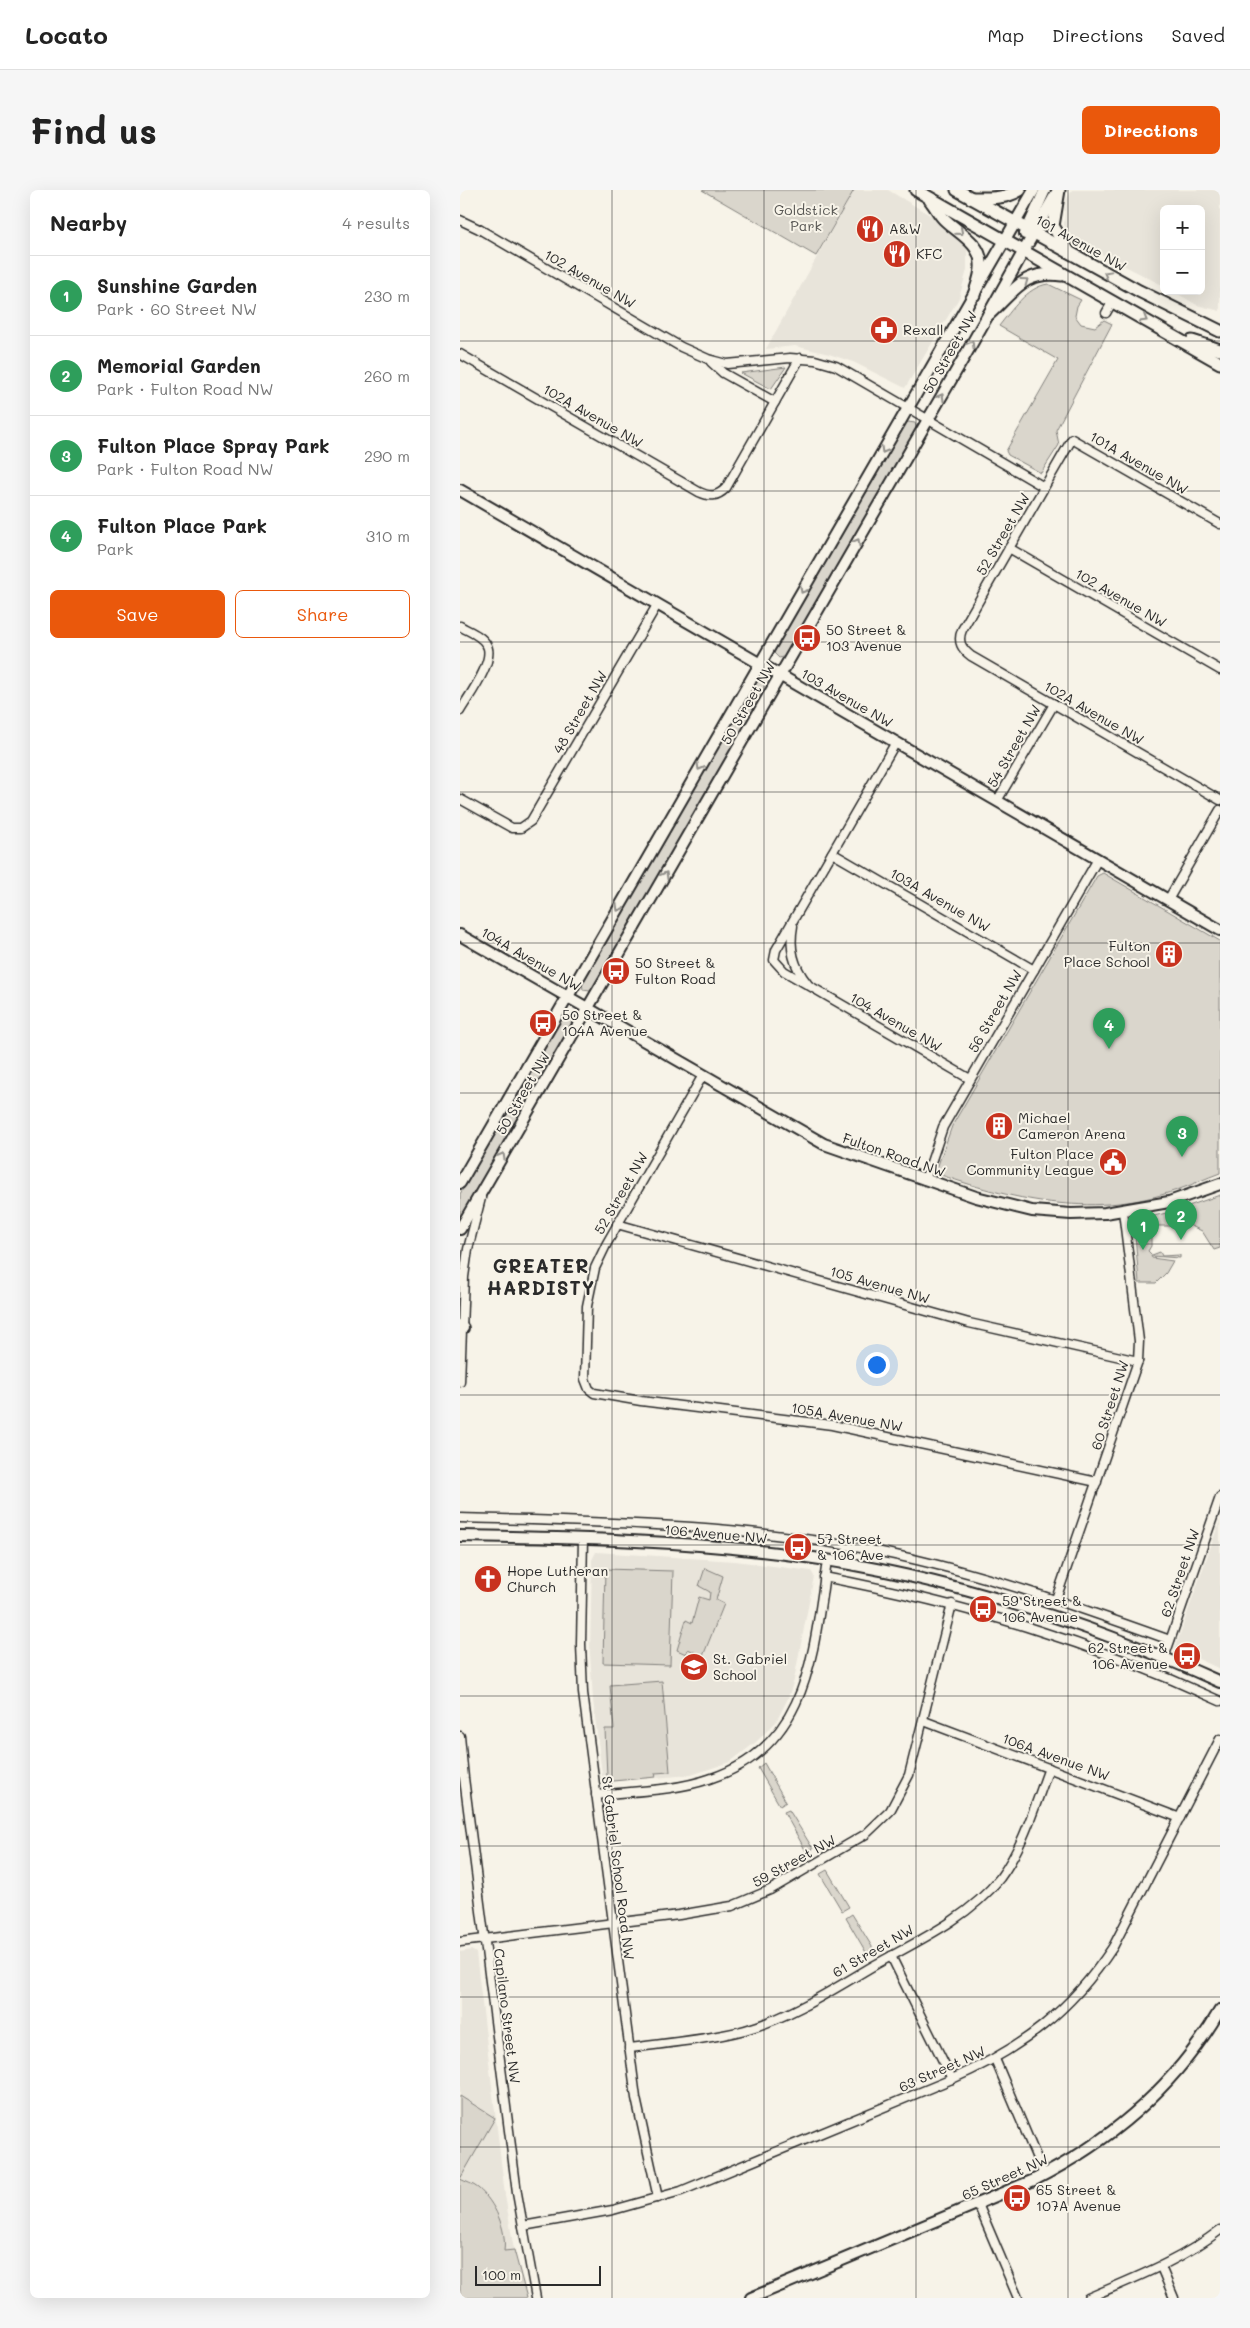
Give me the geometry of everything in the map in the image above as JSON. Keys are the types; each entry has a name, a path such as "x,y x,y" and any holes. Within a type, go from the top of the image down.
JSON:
{"main road":[{"path":"916,190 1220,363"},
{"name":"101 Avenue NW","path":"957,190 1165,306 1220,331"},
{"path":"971,198 998,198 1013,195 1020,190"},
{"name":"50 Street NW","path":"460,1183 1034,190"},
{"path":"1030,231 1045,190"},
{"path":"1058,190 1053,226 1070,254"},
{"name":"50 Street NW","path":"460,1229 989,314 1024,250 1030,231 1058,190"},
{"path":"928,196 944,219 968,239 982,261 974,295"},
{"path":"989,314 1020,285 1034,275 1046,273 1071,277"},
{"path":"1171,334 1220,350"},
{"name":"103 Avenue NW","path":"460,490 1220,930"},
{"name":"104A Avenue NW","path":"462,939 588,1008"},
{"name":"Fulton Road NW","path":"588,1008 824,1144 987,1201 1032,1211 1071,1214 1123,1211 1169,1202 1220,1184"},
{"name":"106 Avenue NW","path":"460,1536 583,1538 719,1547 827,1561 890,1573 1002,1601 1056,1618 1164,1658 1220,1682"},
{"name":"65 Street NW","path":"750,2298 1044,2175 1097,2144 1144,2105 1184,2062 1220,2010"}],"street":[{"name":"102 Avenue NW","path":"460,220 479,229 681,346 708,359 737,364 782,358 800,358 836,366 928,419"},
{"path":"1106,313 1113,301"},
{"name":"102A Avenue NW","path":"460,354 699,492 715,495 726,488 775,402"},
{"path":"775,402 800,358"},
{"name":"102 Avenue NW","path":"708,359 723,373 775,402"},
{"path":"928,419 1044,488"},
{"name":"52 Street NW","path":"960,643 962,630 1072,439"},
{"name":"101A Avenue NW","path":"1072,439 1220,524"},
{"name":"102 Avenue NW","path":"1009,548 1220,670"},
{"name":"48 Street NW","path":"460,799 512,828 521,828 528,824 534,818 657,605"},
{"path":"460,626 479,637 489,649 486,666 460,711"},
{"name":"102A Avenue NW","path":"960,643 971,656 1220,800"},
{"name":"54 Street NW","path":"996,801 1054,704"},
{"path":"796,917 896,742"},
{"path":"1168,900 1220,810"},
{"name":"103A Avenue NW","path":"832,852 1034,970"},
{"name":"56 Street NW","path":"925,1180 940,1135 970,1079 1098,859"},
{"name":"104 Avenue NW","path":"796,917 791,934 792,956 798,970 810,986"},
{"name":"104 Avenue NW","path":"796,917 776,950 774,960 784,971 970,1079"},
{"name":"52 Street NW","path":"591,1391 586,1382 585,1375 588,1297 599,1260 617,1224 703,1075"},
{"path":"460,1382 464,1277 468,1249 485,1186"},
{"name":"60 Street NW","path":"1056,1599 1138,1361 1139,1341 1123,1211"},
{"name":"105 Avenue NW","path":"617,1224 969,1323 1138,1361"},
{"name":"105A Avenue NW","path":"591,1391 601,1396 832,1425 1097,1482"},
{"name":"62 Street NW","path":"1164,1658 1220,1497"},
{"name":"106 Avenue NW","path":"460,1518 665,1524 783,1536 906,1558 998,1581 1056,1599 1170,1640"},
{"name":"St Gabriel School Road NW","path":"583,1538 581,1672 629,2048 641,2125 658,2198"},
{"path":"596,1796 708,1780 743,1763 764,1747 788,1719 804,1688 827,1561"},
{"path":"824,1577 952,1604 1048,1632 1096,1649 1220,1701"},
{"name":"59 Street NW","path":"460,1942 712,1910 754,1898 856,1841 883,1820 900,1794 911,1770 952,1604"},
{"name":"106A Avenue NW","path":"924,1721 1180,1818"},
{"name":"Capilano Street NW","path":"460,1736 484,1939 523,2226 536,2298"},
{"name":"63 Street NW","path":"523,2226 613,2210 658,2198 707,2181 996,2059 1049,2022 1092,1978 1122,1931 1220,1739"},
{"name":"61 Street NW","path":"629,2048 724,2035 763,2024 808,2003 962,1913 974,1904 999,1878 1019,1846 1049,1768"},
{"path":"891,1956 952,2079"},
{"path":"996,2059 1044,2175"},
{"path":"978,2204 1018,2298"},
{"path":"1088,2298 1162,2267 1194,2249 1220,2230"},
{"path":"1162,2267 1174,2298"}],"shaded area":[{"path":"854,190 888,190 955,230 967,248 967,270 959,298 905,388 853,362 829,354 795,346 766,349"},
{"path":"1072,190 1220,190 1220,311 1197,305 1180,295 1205,295 1205,205 1160,205 1160,284 1074,240 1064,225 1066,200"},
{"path":"1220,1520 1220,1669 1175,1648"},
{"name":"St. Gabriel School","path":"596,1552 735,1561 811,1571 814,1576 794,1680 788,1698 776,1722 756,1742 730,1762 691,1775 603,1782 593,1700 590,1653 592,1560"},
{"path":"471,1950 476,1953 505,2195 514,2250 464,2257 460,2254 460,1952"}],"green space":[{"name":"Goldstick Park","path":"702,190 854,190 816,256"},
{"path":"1048,284 1081,300 1077,306 1075,316 1081,324 1095,327 1104,320 1112,324 1056,430 1059,445 1041,473 1008,455 1006,451 1058,360 999,326 1026,295 1040,286"},
{"path":"786,367 771,389 741,373"},
{"path":"908,422 915,423 917,430 786,656 779,658 774,653 775,650"},
{"path":"760,679 765,681 767,688 593,988 590,991 583,990 582,982 756,682"},
{"path":"1103,873 1220,941 1220,1173 1177,1190 1147,1199 1087,1205 1058,1203 999,1193 941,1175 937,1172 937,1168 952,1126 1097,876"},
{"path":"565,1013 572,1015 574,1021 460,1217 460,1194"},
{"path":"1220,1195 1220,1248 1214,1250 1202,1231 1180,1221 1177,1210"},
{"path":"1175,1211 1178,1223 1175,1226 1151,1226 1151,1246 1148,1251 1152,1255 1160,1252 1162,1256 1180,1255 1180,1258 1151,1256 1152,1258 1173,1261 1166,1273 1156,1283 1139,1283 1134,1222"},
{"path":"705,1568 723,1576 716,1600 724,1604 703,1656 688,1649 686,1654 677,1650 686,1620 692,1623 699,1597 709,1600 710,1592 699,1586"},
{"path":"605,1569 673,1571 670,1665 603,1663"},
{"path":"662,1681 670,1772 655,1773 656,1777 613,1781 607,1776 605,1729 614,1729 610,1685"},
{"path":"764,1763 786,1802 780,1806 758,1768"},
{"path":"789,1810 813,1849 807,1853 784,1812"},
{"path":"827,1870 849,1907 842,1911 820,1874"},
{"path":"852,1914 874,1950 867,1954 846,1918"},
{"path":"460,2096 495,2118 460,2179"},
{"path":"460,2179 478,2188 490,2201 502,2226 504,2251 514,2250 527,2298 460,2298"}],"place":[{"name":"A&W","path":"870,229"},
{"name":"KFC","path":"897,254"},
{"name":"Rexall","path":"884,330"},
{"name":"50 Street & 103 Avenue","path":"807,638"},
{"name":"Fulton Place School","path":"1169,954"},
{"name":"50 Street & Fulton Road","path":"616,971"},
{"name":"50 Street & 104A Avenue","path":"543,1023"},
{"name":"Fulton Place Park","path":"1109,1049"},
{"name":"Michael Cameron Arena","path":"999,1126"},
{"name":"Fulton Place Spray Park","path":"1182,1157"},
{"name":"Fulton Place Community League","path":"1113,1162"},
{"name":"Memorial Garden","path":"1181,1240"},
{"name":"Sunshine Garden","path":"1143,1250"},
{"name":"57 Street & 106 Ave","path":"798,1547"},
{"name":"Hope Lutheran Church","path":"488,1579"},
{"name":"59 Street & 106 Avenue","path":"983,1609"},
{"name":"62 Street & 106 Avenue","path":"1187,1656"},
{"name":"St. Gabriel School","path":"694,1667"},
{"name":"65 Street & 107A Avenue","path":"1017,2198"}],"district":[{"name":"GREATER HARDISTY","path":"541,1277"}]}
